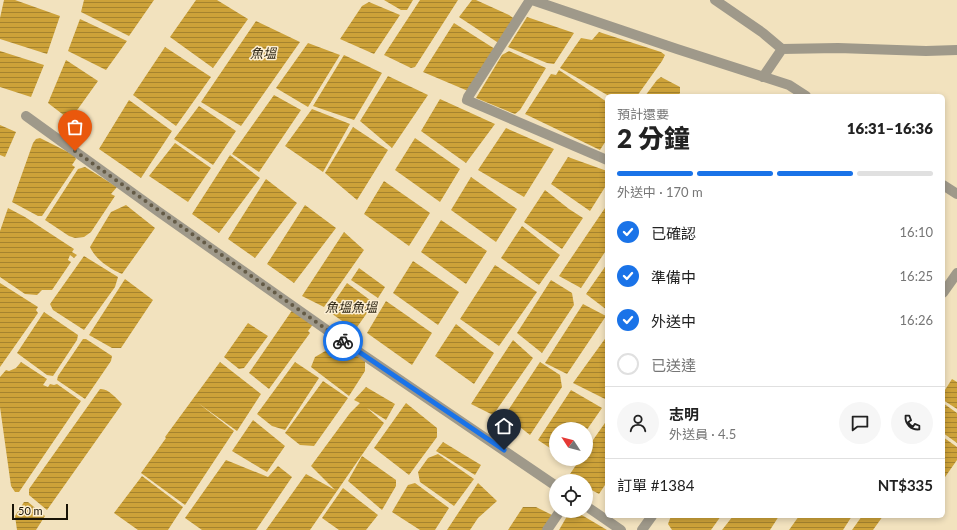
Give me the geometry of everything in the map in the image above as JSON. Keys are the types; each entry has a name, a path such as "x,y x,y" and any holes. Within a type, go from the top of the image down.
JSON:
{"street":[{"path":"605,159 467,100 531,0 789,85 803,94"},
{"path":"715,0 763,33 782,49 838,48 926,51 957,50"},
{"path":"763,77 782,49"},
{"path":"26,116 327,330 549,481"},
{"path":"945,186 957,194"},
{"path":"945,290 957,273"},
{"path":"593,511 621,530"},
{"path":"547,530 555,518"},
{"path":"642,530 651,518"}],"water":[{"path":"4,0 15,0 60,16 47,54 0,39 0,18"},
{"path":"84,0 154,0 129,36 81,12"},
{"name":"魚塭","path":"196,0 217,0 248,19 213,68 170,37"},
{"path":"384,0 413,0 407,10 401,10"},
{"path":"420,0 458,0 415,67 411,68 384,55"},
{"path":"472,0 476,0 509,15 516,20 500,44 459,17"},
{"path":"369,2 400,15 374,54 340,39 362,6"},
{"path":"527,17 574,33 554,64 547,63 508,47"},
{"path":"80,19 127,41 106,70 68,51"},
{"name":"魚塭","path":"256,21 300,42 241,126 201,102"},
{"path":"454,23 495,49 468,91 423,72"},
{"path":"599,32 661,52 665,55 638,94 606,94 560,68 581,38 592,40"},
{"name":"魚塭","path":"308,43 340,55 308,107 276,88"},
{"path":"165,47 211,77 176,126 133,95"},
{"path":"0,51 44,65 31,97 0,87"},
{"path":"509,51 546,68 520,110 515,114 476,98 502,55"},
{"path":"344,55 382,73 354,120 313,106"},
{"path":"66,60 98,81 70,120 48,103"},
{"path":"559,70 605,101 605,142 600,150 525,114 551,74 556,75"},
{"path":"388,76 428,95 392,148 360,121"},
{"path":"661,77 680,87 680,93 646,94"},
{"name":"魚塭","path":"274,95 301,110 259,172 232,154"},
{"path":"440,99 495,124 466,163 421,131"},
{"path":"129,100 172,131 141,178 99,149"},
{"path":"199,106 236,131 213,165 174,139"},
{"path":"312,109 350,124 323,172 285,146"},
{"path":"0,125 16,132 5,157 0,155"},
{"path":"353,127 388,150 357,200 325,173"},
{"path":"506,128 554,149 524,197 478,170"},
{"path":"40,138 74,155 76,159 72,165 75,167 42,216 38,216 12,202 33,143 36,139"},
{"path":"415,138 460,169 440,202 395,170"},
{"path":"175,143 211,168 188,202 149,176"},
{"path":"230,155 260,178 219,233 192,214"},
{"path":"568,157 605,170 605,187 590,211 551,184"},
{"path":"85,167 117,187 111,194 115,196 91,232 84,237 75,238 69,236 45,220 78,169"},
{"path":"471,177 517,209 496,242 451,210"},
{"path":"266,179 297,203 255,258 228,239"},
{"path":"384,181 430,213 409,246 364,214"},
{"path":"545,190 583,218 562,249 524,222"},
{"path":"126,205 155,228 122,274 103,263 95,256 90,247 111,212"},
{"path":"305,205 336,228 294,283 267,264"},
{"path":"8,208 25,217 74,249 72,252 77,255 74,258 70,255 68,260 71,262 52,290 42,290 37,295 25,294 0,277 0,231"},
{"path":"605,208 605,252 581,288 559,276"},
{"path":"441,220 487,251 466,284 421,252"},
{"path":"522,226 560,255 539,285 501,258"},
{"path":"344,232 364,250 324,307 302,296"},
{"path":"84,256 118,277 115,287 84,330 53,310 50,304"},
{"path":"413,261 459,292 438,325 393,293"},
{"path":"495,265 537,292 499,346 460,319"},
{"path":"605,267 605,308 586,294"},
{"path":"359,268 385,287 378,298 351,280"},
{"path":"125,279 153,300 121,348 112,348 89,335"},
{"path":"551,280 572,293 574,305 542,353 517,333"},
{"path":"0,283 38,307 36,310 38,313 0,367"},
{"name":"魚塭魚塭","path":"347,283 374,303 355,330 328,311"},
{"path":"386,301 432,333 412,365 367,333"},
{"path":"583,304 605,315 567,374 545,363"},
{"path":"293,309 314,323 308,331 310,333 269,389 249,373"},
{"path":"44,312 78,335 77,340 53,376 47,375 17,353"},
{"path":"248,323 268,336 244,368 239,369 224,357"},
{"path":"456,324 494,353 474,384 435,356"},
{"path":"83,339 86,339 112,356 111,361 85,399 57,380 58,376"},
{"path":"605,339 605,399 573,383"},
{"path":"513,340 533,358 493,415 471,404"},
{"path":"339,343 365,359 365,371 349,396 311,367 315,357"},
{"path":"21,362 47,379 43,385 48,387 50,384 57,384 81,401 19,492 15,492 11,486 0,407 0,377 6,370 9,371 16,368"},
{"path":"220,362 261,394 237,431 198,403 234,431 185,505 141,473 166,438 165,437"},
{"path":"295,362 319,378 285,430 272,426 257,414"},
{"path":"540,362 560,375 562,387 530,435 505,415"},
{"path":"952,379 957,382 957,409 945,401 945,390"},
{"path":"323,381 348,398 314,446 300,445 285,433"},
{"path":"366,387 395,404 386,420 367,408 384,423 310,530 266,530 306,474 335,490 311,466 350,413 360,403 354,400"},
{"path":"100,389 106,390 115,396 122,404 47,510 29,495 29,489"},
{"path":"571,390 602,408 592,422 550,422"},
{"path":"406,403 437,428 437,437 409,475 374,448"},
{"path":"945,404 957,413 957,443 945,434"},
{"path":"253,420 285,446 267,472 232,451"},
{"path":"549,423 549,447 538,440"},
{"path":"605,423 605,485 599,494 593,491 593,474 570,474 575,466 593,466 593,440"},
{"path":"945,438 957,447 957,460 945,477"},
{"path":"443,442 481,465 475,475 436,451"},
{"path":"438,454 474,479 454,506 420,482 418,472 428,458"},
{"path":"362,456 396,480 396,486 382,510 348,481"},
{"path":"226,460 268,477 278,466 292,477 256,530 202,530 185,518"},
{"path":"142,476 183,507 168,530 138,530 114,513"},
{"path":"415,483 449,508 435,530 420,530 392,512 408,485"},
{"path":"478,483 497,501 478,518 470,530 447,530"},
{"path":"343,488 378,515 366,530 339,530 322,518"},
{"path":"24,502 28,502 45,516 36,530 17,530 15,516"},
{"path":"523,507 536,507 549,514 549,518 553,518 544,530 508,530"},
{"path":"566,518 587,518 607,530 559,530"},
{"path":"670,518 720,518 711,530 672,530 668,524"},
{"path":"731,518 778,518 770,530 722,530"},
{"path":"798,518 851,518 843,530 789,530"},
{"path":"861,518 882,518 873,530 852,530"}],"way so far":[{"path":"75,151 343,341"}],"route":[{"path":"343,341 504,450"}]}
